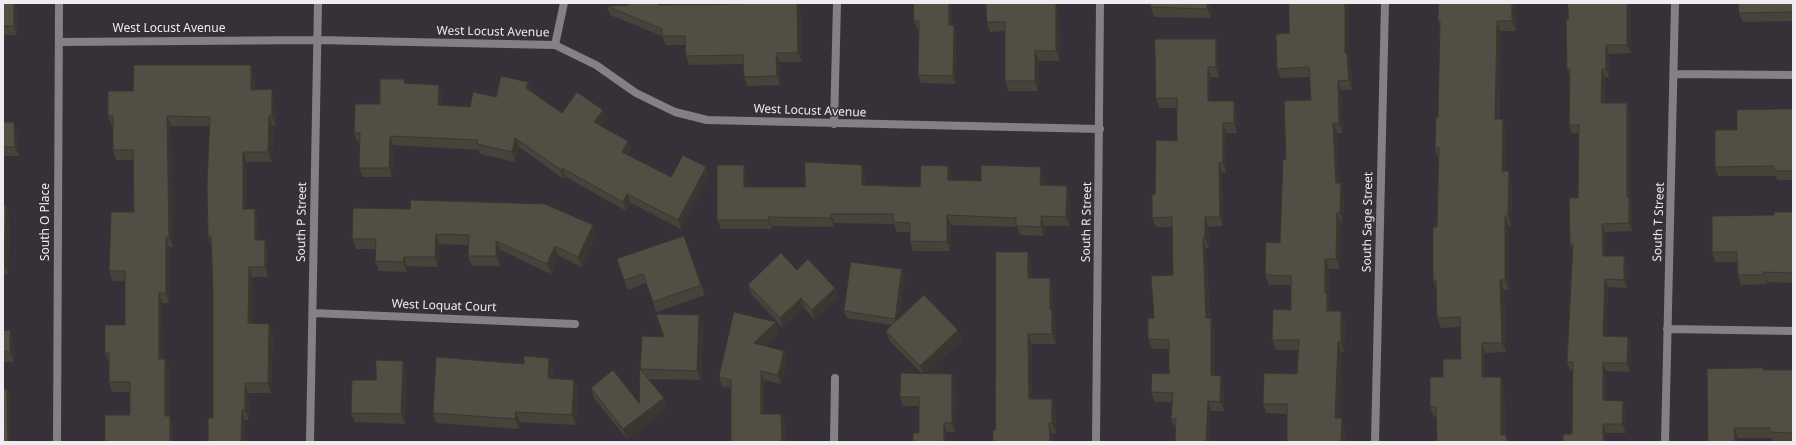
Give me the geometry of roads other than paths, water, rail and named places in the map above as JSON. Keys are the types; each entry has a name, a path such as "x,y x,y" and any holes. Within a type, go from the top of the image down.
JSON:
{"street":[{"name":"South O Place","path":"57,442 59,3"},
{"name":"South P Street","path":"310,442 316,40 318,3"},
{"path":"555,45 564,3"},
{"path":"834,124 837,3"},
{"name":"South R Street","path":"1096,442 1100,3"},
{"name":"South Sage Street","path":"1375,442 1385,3"},
{"name":"South T Street","path":"1666,442 1667,329 1675,74 1675,3"},
{"name":"West Locust Avenue","path":"59,42 316,40 555,45 596,65 636,94 675,112 707,120 1100,129"},
{"path":"1675,74 1793,75"},
{"name":"West Loquat Court","path":"313,313 575,324"},
{"path":"1667,329 1793,331"},
{"path":"834,442 835,378"}]}
